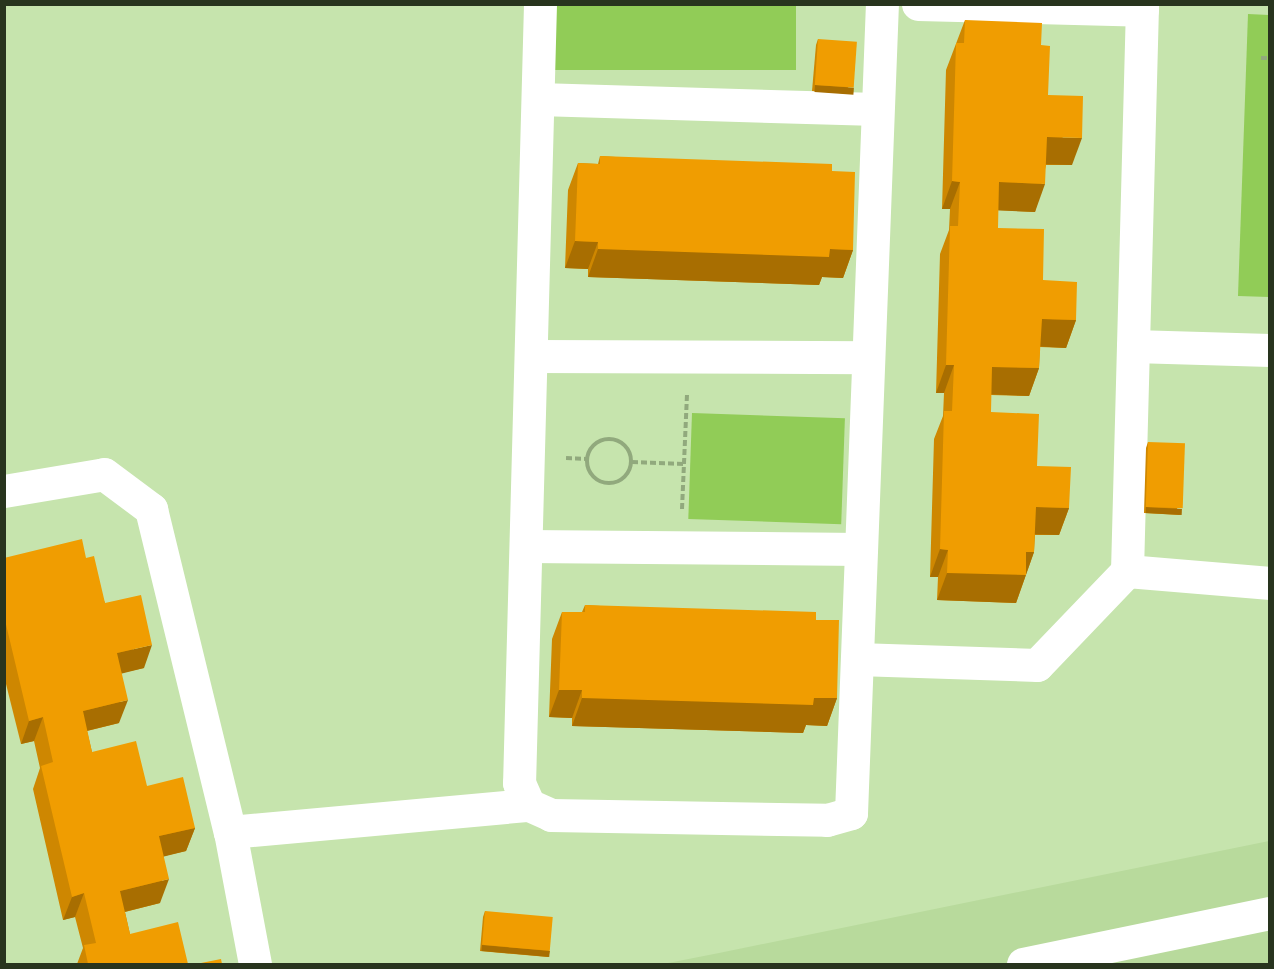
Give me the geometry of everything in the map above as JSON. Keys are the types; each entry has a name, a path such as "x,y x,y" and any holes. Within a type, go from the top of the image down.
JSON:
{"lane":[{"path":"529,805 519,783 540,4"},
{"path":"230,832 529,805 562,816 827,820 851,813 882,4"},
{"path":"857,659 1037,665 1127,571 1142,7 918,4"},
{"path":"538,99 878,109"},
{"path":"1133,346 1269,350"},
{"path":"531,356 868,357"},
{"path":"4,492 104,474 151,509 230,832 255,964"},
{"path":"526,546 861,549"},
{"path":"1127,571 1269,583"},
{"path":"1023,964 1269,913"}],"path":[{"path":"1261,58 1269,58"},
{"path":"681,548 688,357"},
{"path":"610,439 628,448 632,462 627,475 601,482 587,459 592,447 610,439"},
{"path":"632,462 684,464"}],"shaded area":[{"path":"1269,841 1269,964 663,964 719,953"}],"green space":[{"path":"555,5 796,5 796,70 555,70"},
{"path":"1248,14 1269,15 1269,297 1238,296"},
{"path":"692,413 845,418 841,524 688,519"}],"building":[{"path":"965,20 1042,23 1041,45 1050,46 1048,95 1083,96 1082,138 1047,137 1045,184 999,182 998,228 1044,229 1043,280 1077,282 1076,320 1042,319 1039,368 992,367 991,412 1039,414 1037,466 1071,467 1069,508 1036,507 1034,552 1026,552 1026,575 947,573 948,550 940,549 944,411 952,411 954,365 946,365 950,226 958,226 960,182 952,181 956,43 964,43"},
{"path":"818,39 857,42 854,88 815,85"},
{"path":"600,156 832,164 832,171 855,172 853,250 830,249 829,257 598,249 598,242 575,241 578,163 600,164"},
{"path":"1148,442 1185,443 1183,508 1146,507"},
{"path":"82,539 86,558 94,556 105,603 141,595 152,645 117,653 128,700 83,711 92,752 136,741 147,786 183,777 195,828 159,836 169,879 120,891 130,934 178,922 188,964 88,964 84,945 96,943 84,893 72,897 41,766 53,762 43,717 29,721 4,616 4,558"},
{"path":"585,605 816,612 816,620 839,620 837,698 814,698 813,705 582,698 582,690 559,690 562,612 585,612"},
{"path":"485,911 553,917 550,951 482,945"},
{"path":"221,959 222,964 196,964"}]}
